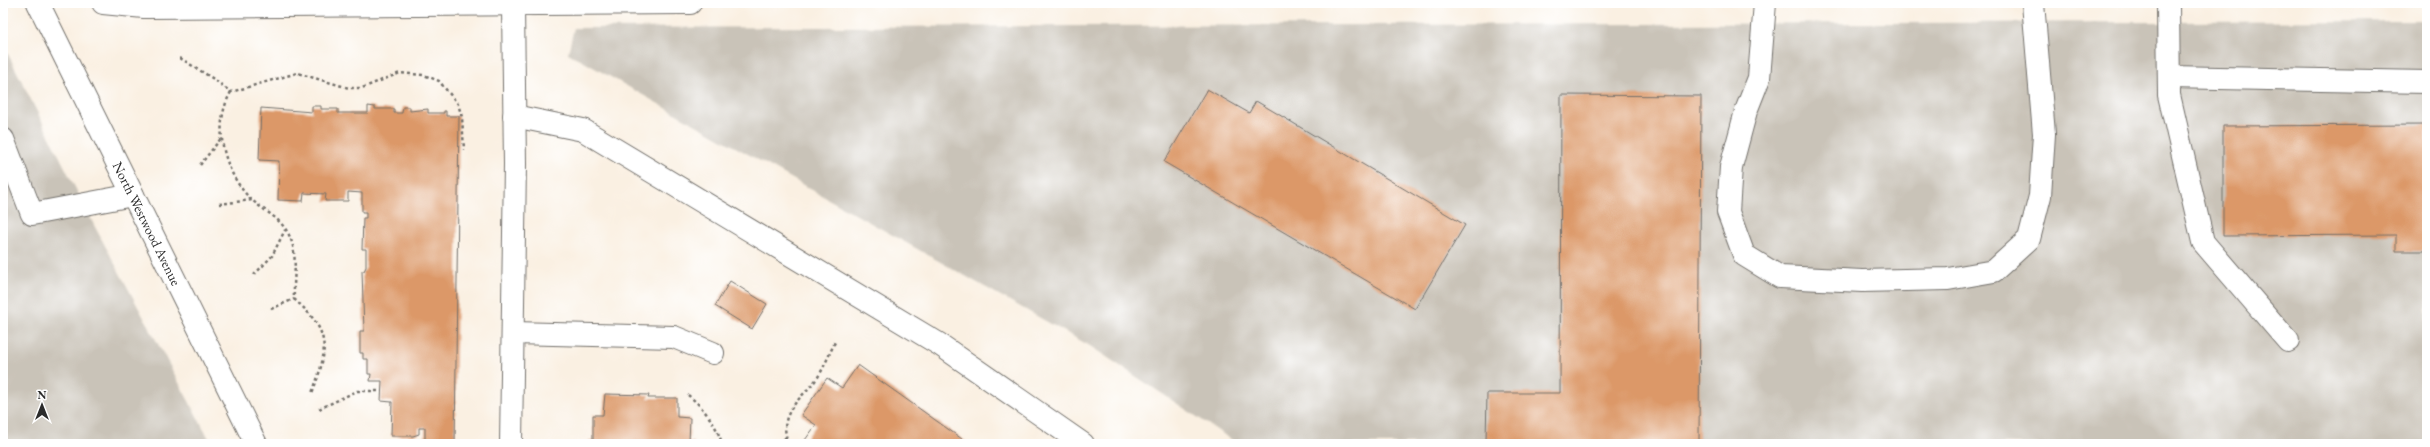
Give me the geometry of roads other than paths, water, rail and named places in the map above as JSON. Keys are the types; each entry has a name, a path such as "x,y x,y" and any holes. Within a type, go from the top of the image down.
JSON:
{"main road":[{"name":"North Westwood Avenue","path":"38,3 256,444"},
{"path":"103,3 144,7 351,4 690,3"},
{"path":"1765,3 1759,78 1746,111 1731,167 1728,212 1744,254 1780,278 1862,281 1948,279 1994,271 2030,239 2040,196 2044,134 2033,3"},
{"path":"2168,3 2169,95 2203,242 2288,341"},
{"path":"511,444 514,116 513,4"},
{"path":"2169,77 2427,82"},
{"path":"514,116 583,130 939,344 1083,444"},
{"path":"3,139 32,214 133,195"},
{"path":"513,333 674,337 713,353"}]}
